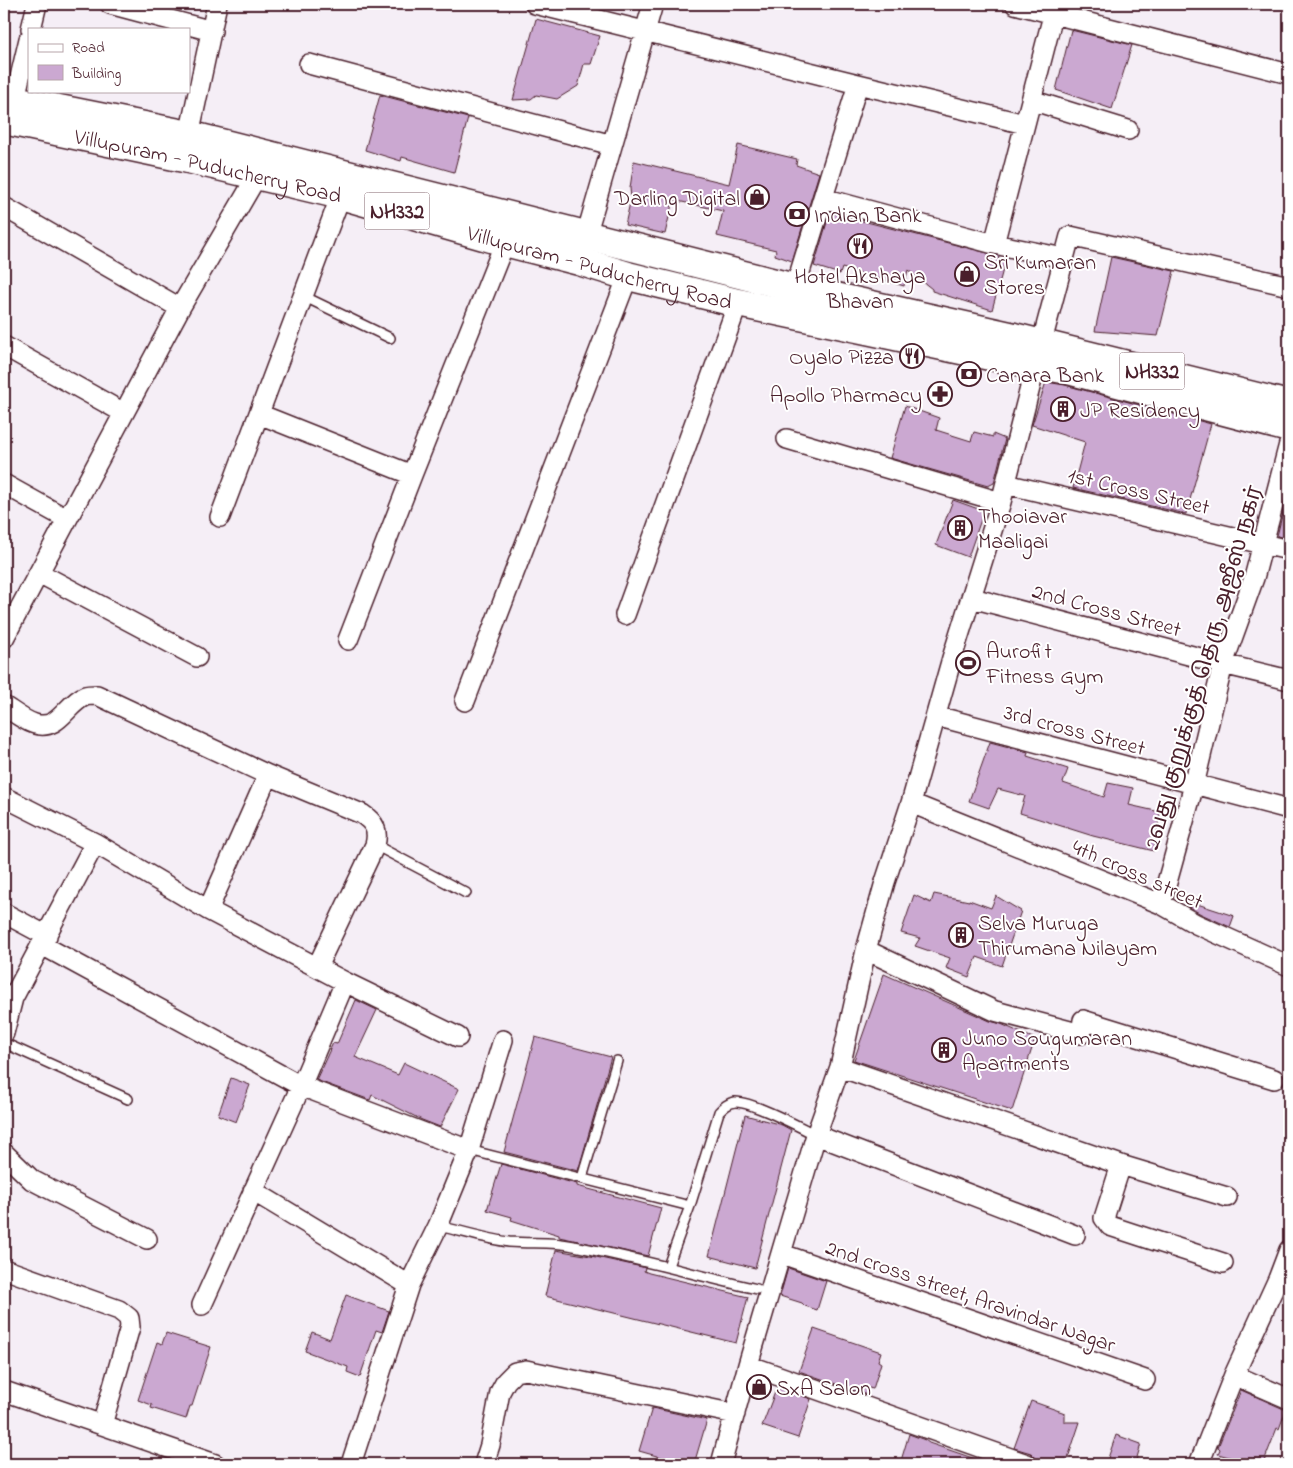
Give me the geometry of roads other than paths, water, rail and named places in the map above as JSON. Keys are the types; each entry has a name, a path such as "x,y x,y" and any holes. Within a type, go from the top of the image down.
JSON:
{"highway":[{"path":"8,110 189,135 795,288"},
{"name":"Villupuram - Puducherry Road","path":"8,110 184,158 341,196 628,276 738,303 990,356 1039,354"},
{"name":"NH332","path":"795,288 1014,337 1068,370 1289,428"},
{"name":"NH332","path":"1039,354 1289,406"}],"street":[{"path":"31,28 37,4"},
{"path":"110,4 212,31"},
{"path":"189,135 217,4"},
{"path":"535,4 1025,124"},
{"path":"578,261 653,4"},
{"path":"1015,4 1055,8 1289,74"},
{"path":"994,244 1055,8"},
{"path":"8,110 28,42"},
{"path":"309,64 612,145"},
{"path":"787,314 858,84"},
{"path":"1031,100 1128,130"},
{"path":"5,634 180,308 256,176"},
{"path":"220,517 341,196"},
{"path":"823,198 994,244 1064,258"},
{"path":"4,207 180,308"},
{"path":"721,1464 748,1365 816,1135 840,1067 866,950 885,882 911,803 1002,502 1070,236 1289,286"},
{"path":"348,640 505,242"},
{"path":"465,701 628,276"},
{"path":"625,615 738,303"},
{"path":"4,346 124,414"},
{"path":"259,414 412,475"},
{"path":"786,438 1002,502"},
{"name":"2வது குறுக்குத் தெரு, அஜீஸ் நகர்","path":"1161,904 1194,785 1223,664 1254,578 1289,444"},
{"path":"4,484 67,519"},
{"name":"1st Cross Street","path":"1006,484 1289,550"},
{"path":"39,573 197,657"},
{"name":"2nd Cross Street","path":"972,598 1289,680"},
{"path":"4,706 34,724 48,725 59,720 75,703 86,696 97,695 268,775 362,814 371,820 377,837 375,845 317,966"},
{"name":"3rd cross Street","path":"936,716 1289,809"},
{"path":"208,910 268,775"},
{"path":"4,797 95,843 208,910 345,982 458,1037"},
{"name":"4th cross street","path":"911,803 1161,904 1196,924 1289,966"},
{"path":"4,1032 8,996 44,941 95,843"},
{"path":"4,913 44,941 301,1086 469,1150"},
{"path":"866,950 995,1011 1081,1034 1084,1020 1274,1079"},
{"path":"202,1304 301,1086 345,982"},
{"path":"351,1464 409,1285 438,1226 469,1150 503,1040"},
{"path":"840,1067 1122,1165 1227,1197"},
{"path":"816,1135 1076,1234"},
{"path":"4,1153 32,1180 147,1239"},
{"path":"1122,1165 1104,1218 1110,1226 1223,1263"},
{"path":"252,1191 409,1285"},
{"path":"1199,1464 1234,1376 1284,1281 1289,1250"},
{"name":"2nd cross street, Aravindar Nagar","path":"782,1254 1145,1380"},
{"path":"4,1269 119,1310 129,1318 130,1327 102,1425"},
{"path":"748,1365 1027,1464"},
{"path":"484,1464 490,1445 500,1392 506,1381 515,1372 526,1370 735,1414"},
{"path":"1234,1376 1289,1400"},
{"path":"4,1391 215,1464"}],"lane":[{"path":"304,296 390,338"},
{"path":"375,845 466,893"},
{"path":"4,1043 128,1099"},
{"path":"582,1178 617,1062"},
{"path":"668,1266 690,1206 719,1112 726,1105 736,1102 750,1104 816,1135"},
{"path":"469,1150 690,1206"},
{"path":"438,1226 508,1242 556,1242 668,1266 757,1290"}],"place":[{"name":"Darling Digital","path":"757,197"},
{"name":"Indian Bank","path":"797,214"},
{"name":"Hotel Akshaya Bhavan","path":"860,246"},
{"name":"Sri Kumaran Stores","path":"967,274"},
{"name":"Oyalo Pizza","path":"912,356"},
{"name":"Canara Bank","path":"969,374"},
{"name":"Apollo Pharmacy","path":"940,394"},
{"name":"JP Residency","path":"1063,409"},
{"name":"Thooiavar Maaligai","path":"960,528"},
{"name":"Aurofit Fitness Gym","path":"968,663"},
{"name":"Selva Muruga Thirumana Nilayam","path":"961,935"},
{"name":"Juno Sougumaran Apartments","path":"944,1050"},
{"name":"SxA Salon","path":"759,1387"}]}
